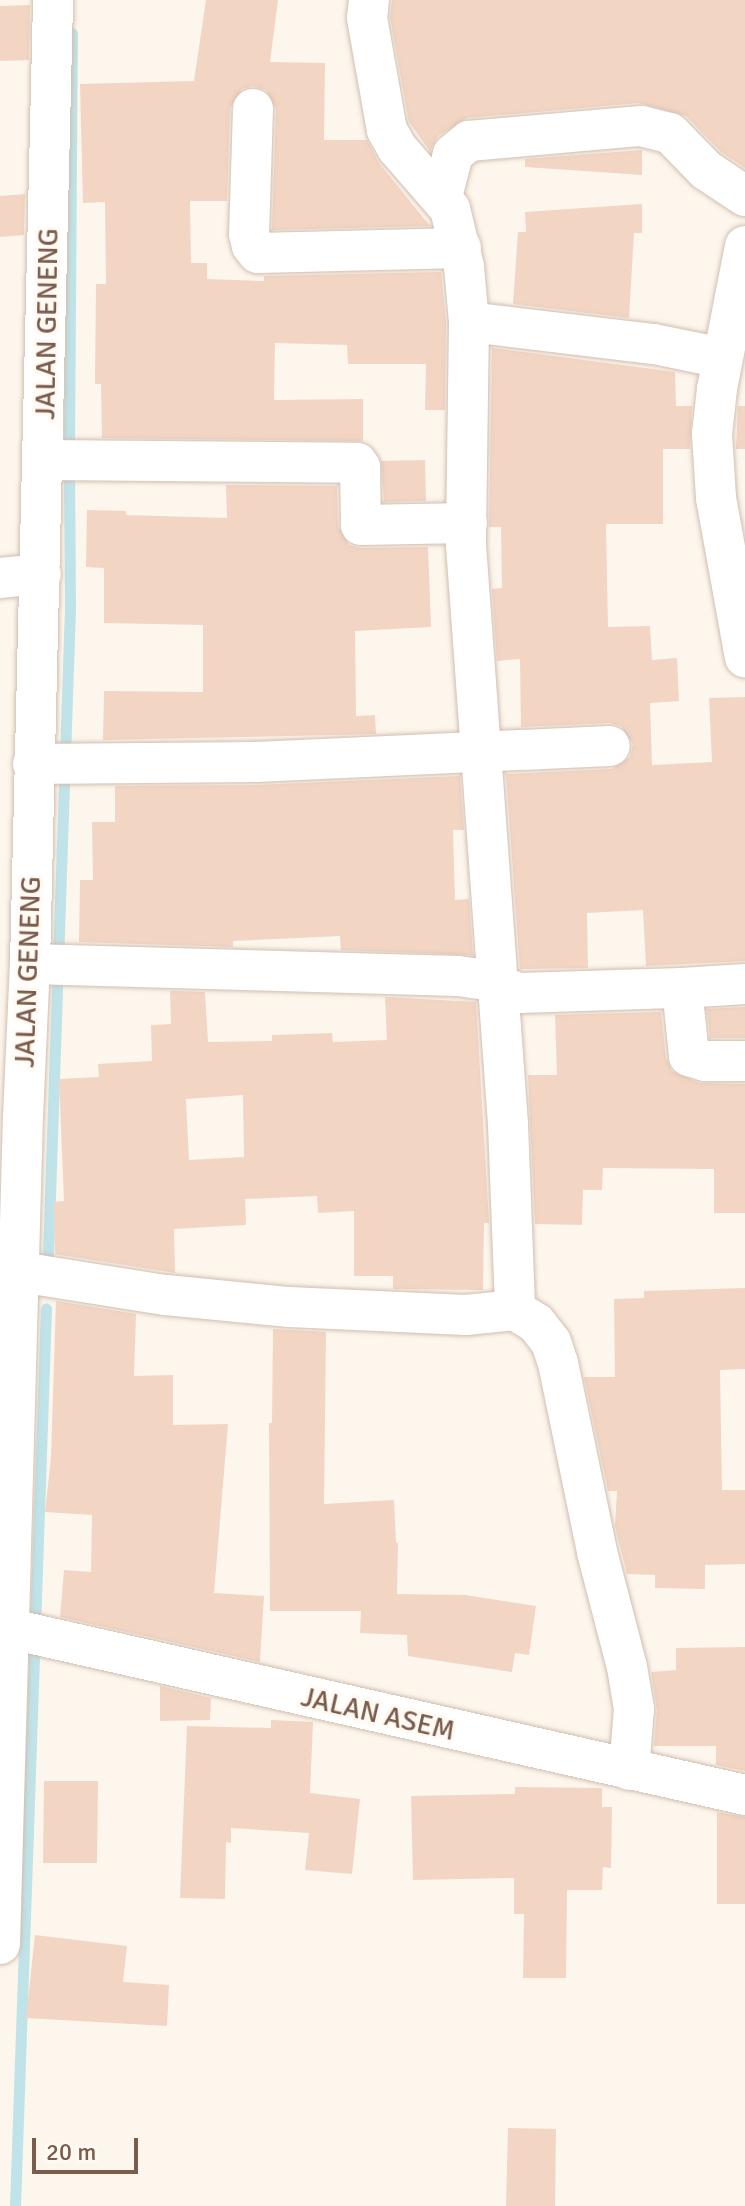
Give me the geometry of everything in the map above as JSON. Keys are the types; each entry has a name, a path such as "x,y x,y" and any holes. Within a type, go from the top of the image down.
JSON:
{"street":[{"name":"JALAN GENENG","path":"0,1944 20,1272 11,1117 51,965 40,750 53,0"},
{"path":"369,0 367,18 387,130 397,148 450,209 461,248 469,322 467,523 508,1124 515,1310"},
{"path":"253,109 249,234 252,246 258,253 461,248"},
{"path":"442,197 453,154 469,141 641,126 670,133 706,170 745,196"},
{"path":"745,246 741,299 722,358 714,414 729,472 745,657"},
{"path":"469,322 654,344 722,358"},
{"path":"44,460 357,463 360,467 361,537 467,523"},
{"path":"0,578 41,574"},
{"path":"40,750 256,762 610,746"},
{"path":"51,965 458,976 529,993 745,984"},
{"path":"682,988 689,1056 705,1061 745,1061"},
{"path":"20,1272 166,1295 289,1307 466,1315 515,1310 536,1323 551,1342 564,1387 597,1552 632,1694 634,1726 629,1770"},
{"name":"JALAN ASEM","path":"11,1629 745,1795"}],"building":[{"path":"206,0 278,0 270,62 325,63 324,140 367,140 379,163 430,226 272,230 276,109 266,90 253,86 242,89 230,108 227,201 190,201 191,263 207,263 207,279 264,281 264,276 441,272 446,323 445,410 425,410 426,364 348,364 347,345 275,343 274,400 363,399 363,441 102,438 101,384 95,384 96,284 106,284 105,202 83,203 80,84 194,81"},
{"path":"392,0 745,0 745,168 721,152 686,116 639,103 467,118 438,136 430,151 409,122 390,17"},
{"path":"30,5 29,60 0,61 0,6"},
{"path":"642,150 642,175 525,167 525,159"},
{"path":"25,194 24,235 0,237 0,196"},
{"path":"642,204 642,233 634,233 629,318 513,304 518,232 526,232 525,212"},
{"path":"492,348 675,372 676,406 692,406 690,449 663,449 663,524 606,524 608,627 650,626 652,660 677,658 679,701 650,703 652,765 712,762 709,698 745,697 745,961 646,966 643,910 587,913 588,968 520,969 506,774 612,769 630,757 633,744 621,726 610,723 521,727 520,659 497,661 492,589 502,588 501,527 489,527"},
{"path":"738,406 745,406 745,449 736,449"},
{"path":"425,460 426,501 384,502 381,461"},
{"path":"226,485 337,486 338,526 349,545 361,548 428,547 431,627 355,631 356,716 375,715 376,734 103,740 104,691 203,692 203,625 104,623 104,568 86,567 87,510 126,511 126,515 227,518"},
{"path":"460,776 464,830 453,830 455,900 469,899 473,955 341,950 340,936 233,941 233,947 79,942 80,880 93,880 92,822 115,822 115,786 257,785"},
{"path":"170,991 205,992 208,1042 272,1041 272,1035 332,1033 333,1042 387,1040 385,997 476,1002 489,1223 484,1223 483,1290 393,1289 393,1276 354,1276 354,1211 318,1213 317,1196 245,1199 246,1225 174,1229 175,1273 55,1254 54,1202 64,1201 59,1079 99,1077 98,1064 152,1061 151,1025 171,1024","holes":["243,1095 244,1157 189,1160 186,1099"]},
{"path":"745,1007 745,1038 710,1038 707,1009"},
{"path":"661,1012 666,1058 672,1071 699,1083 745,1084 745,1213 714,1213 714,1169 603,1168 602,1190 583,1190 582,1225 535,1224 528,1075 557,1075 555,1015"},
{"path":"745,1288 745,1369 720,1370 722,1490 745,1490 745,1564 705,1565 705,1589 655,1588 655,1575 627,1574 615,1526 617,1491 608,1491 584,1377 615,1377 614,1299 644,1298 644,1291"},
{"path":"56,1301 136,1314 134,1376 173,1375 173,1425 228,1424 214,1593 264,1596 260,1662 60,1617 64,1570 91,1572 92,1515 45,1512 51,1458"},
{"path":"273,1329 326,1332 324,1504 394,1500 398,1543 397,1594 465,1595 536,1606 529,1655 515,1653 512,1672 408,1656 407,1635 360,1633 361,1611 270,1611 269,1423 272,1423"},
{"path":"745,1647 745,1771 716,1765 716,1746 654,1746 657,1710 651,1672 676,1670 676,1648"},
{"path":"160,1686 211,1698 210,1720 160,1721"},
{"path":"271,1720 313,1722 310,1793 360,1799 352,1874 305,1870 309,1833 231,1828 231,1843 226,1842 225,1899 180,1898 187,1726 271,1728"},
{"path":"44,1781 98,1781 97,1863 43,1863"},
{"path":"515,1787 602,1788 602,1807 612,1807 611,1868 603,1867 602,1890 567,1890 566,1978 523,1978 524,1914 514,1914 514,1878 413,1880 411,1796 515,1794"},
{"path":"717,1812 745,1817 745,1904 717,1904"},
{"path":"35,1935 127,1946 123,1982 169,1985 167,2026 26,2018"},
{"path":"508,2128 556,2129 555,2206 506,2206"}],"waterway":[{"path":"69,448 72,33"},
{"path":"48,1255 70,608 69,476"},
{"path":"15,2206 46,1309"}]}
